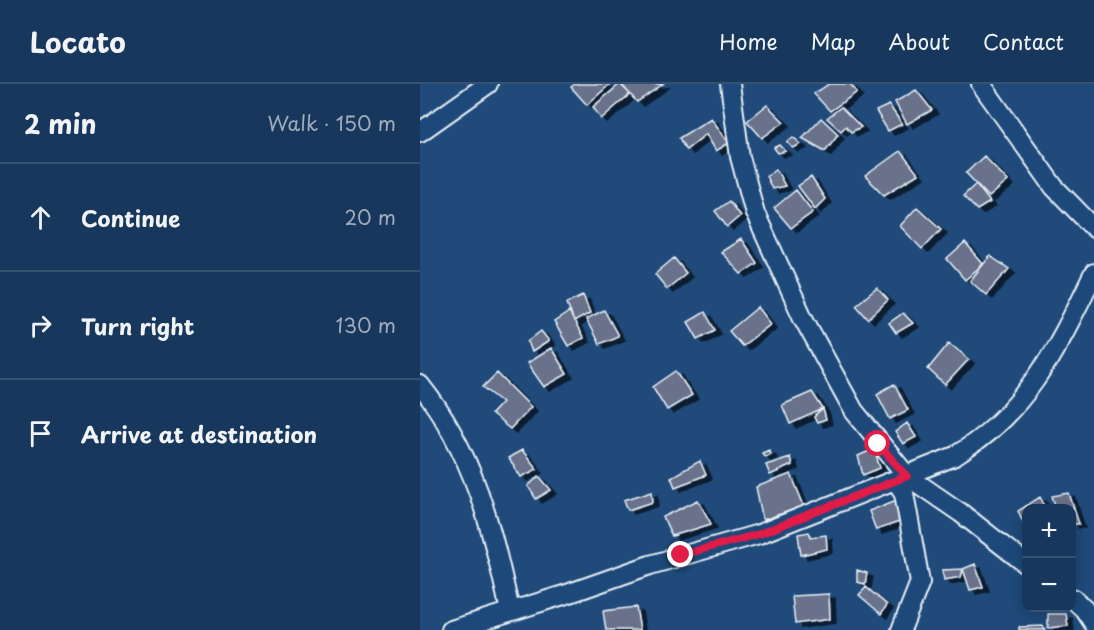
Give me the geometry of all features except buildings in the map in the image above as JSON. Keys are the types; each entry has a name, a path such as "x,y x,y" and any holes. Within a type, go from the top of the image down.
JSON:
{"street":[{"path":"420,132 488,84"},
{"path":"730,84 740,157 755,213 768,244 808,328 854,411 901,478 920,582 901,630"},
{"path":"981,84 1054,187 1094,228"},
{"path":"451,630 650,564 759,534 935,466 970,446 1013,410 1032,385 1072,317 1094,273"},
{"path":"420,385 446,423 483,499 510,611"},
{"path":"901,478 961,513 1022,561"},
{"path":"1076,602 1084,609 1094,624"}],"route":[{"path":"681,555 759,534 833,507 907,476 878,444"}]}
